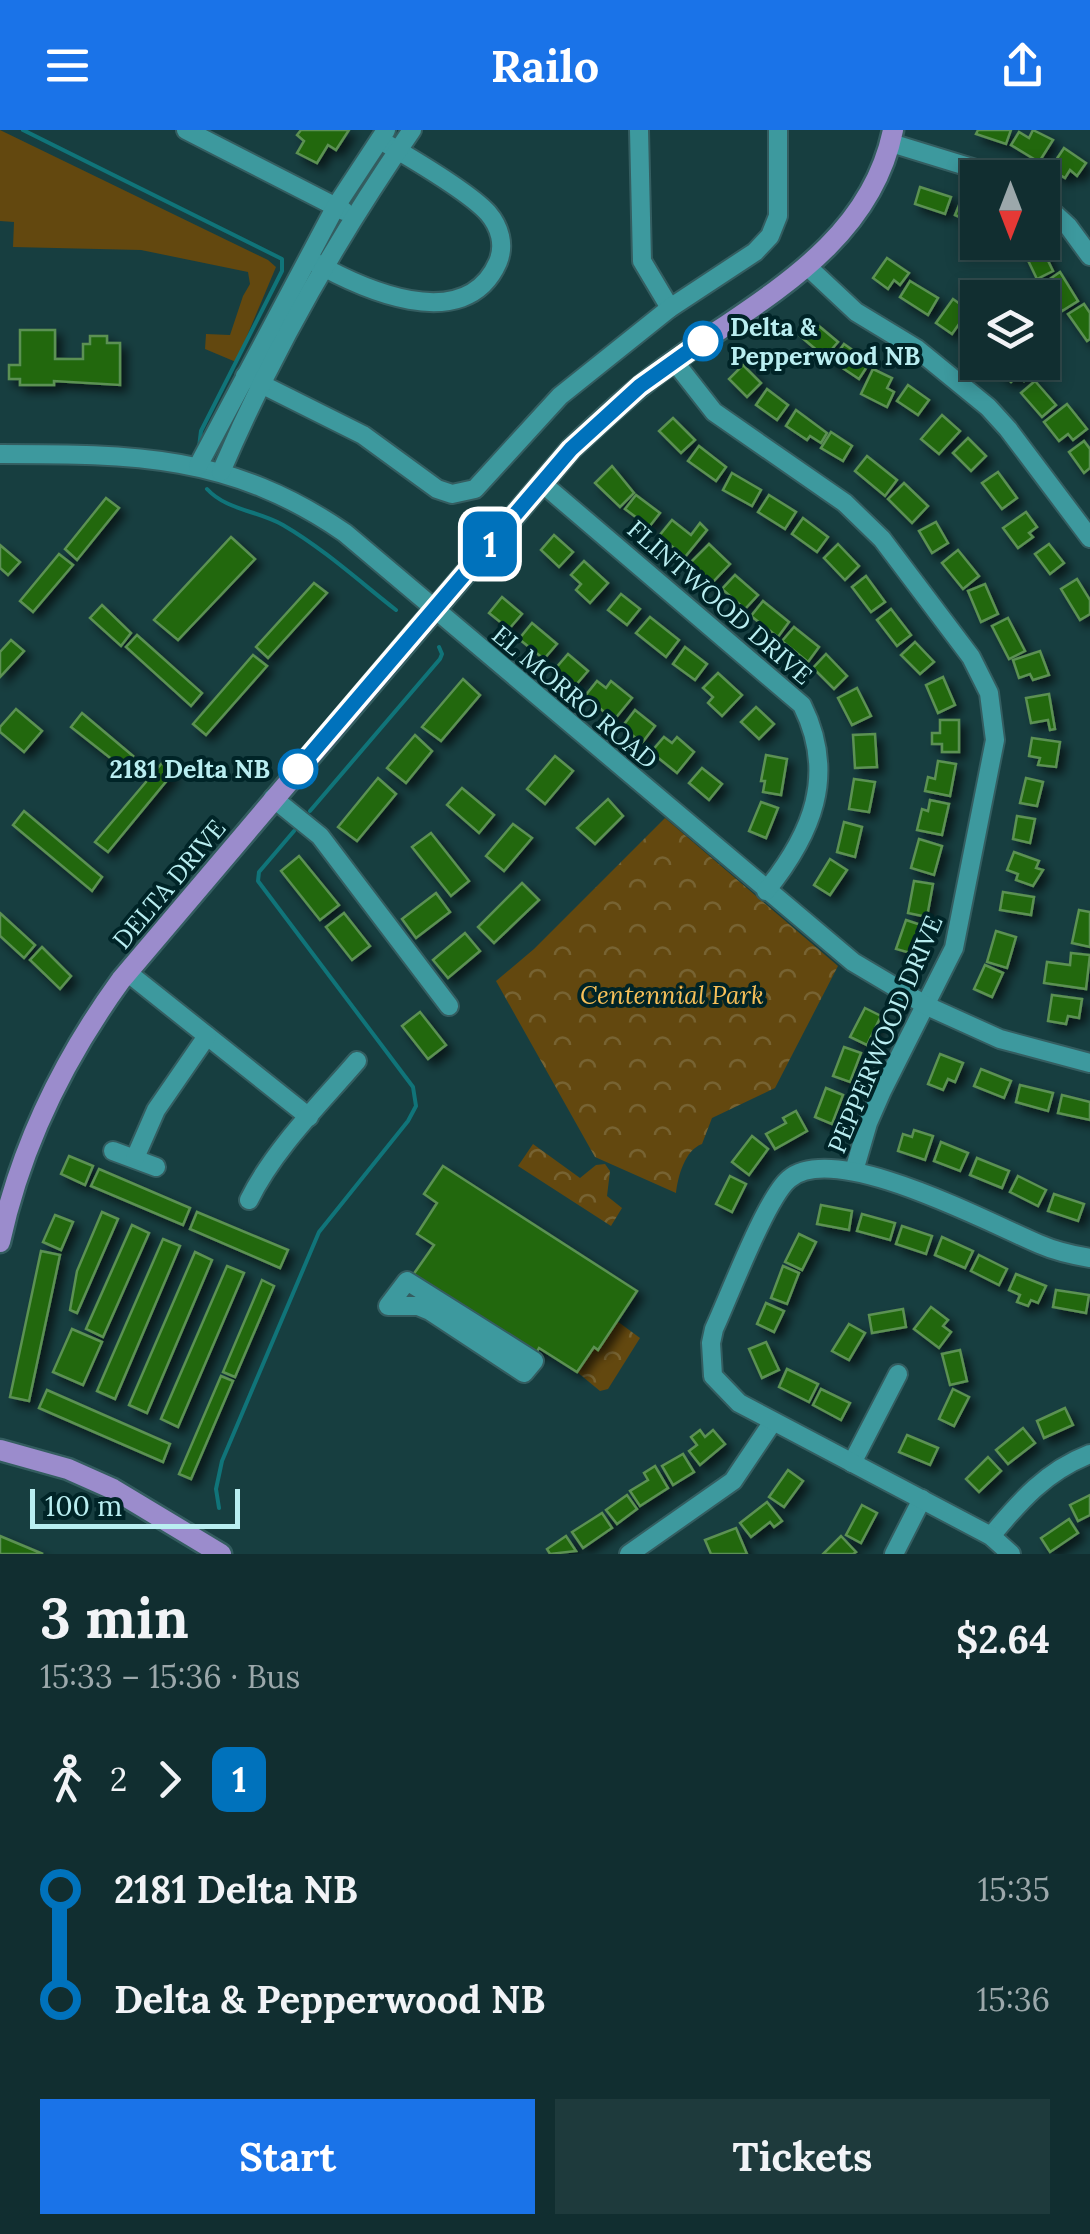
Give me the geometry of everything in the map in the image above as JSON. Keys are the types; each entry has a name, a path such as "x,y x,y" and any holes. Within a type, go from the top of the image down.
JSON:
{"main road":[{"name":"DELTA DRIVE","path":"0,1242 17,1175 46,1103 82,1034 127,972 542,482 605,417 674,361 808,267 850,222 880,173 892,136"},
{"path":"0,1450 68,1469 113,1489 221,1554"}],"street":[{"path":"186,130 354,216"},
{"path":"198,466 245,376 316,263 354,216 412,130"},
{"path":"639,130 642,261 670,308"},
{"path":"245,376 363,434 437,489 465,494 484,483 500,460 560,396 670,308 755,252 770,236 778,216 778,130"},
{"path":"222,472 264,385 336,206 383,135 398,150 486,210 502,238 501,256 484,285 446,302 400,298 362,286 316,263"},
{"path":"892,136 960,162"},
{"path":"1060,219 1090,256"},
{"path":"808,267 856,312 917,349 988,407 1090,538"},
{"name":"PEPPERWOOD DRIVE","path":"674,361 714,412 734,430 845,503 882,539 971,657 989,692 995,740 954,948 868,1123 854,1171 810,1169 790,1178 774,1198 714,1329 713,1376 738,1403 991,1536 1011,1554"},
{"name":"EL MORRO ROAD","path":"0,454 101,454 198,466 260,485 320,516 345,533 853,962 926,1006 1000,1039 1090,1063"},
{"name":"FLINTWOOD DRIVE","path":"542,482 802,706 817,740 820,766 815,800 798,850 766,890"},
{"path":"273,798 320,836 448,1006"},
{"path":"127,972 309,1117"},
{"path":"135,1158 156,1110 207,1036"},
{"path":"249,1200 309,1117 357,1061"},
{"path":"113,1151 156,1167"},
{"path":"854,1171 976,1212 1039,1244 1090,1258"},
{"path":"407,1281 534,1361 524,1373 430,1311 418,1306 388,1306 407,1281"},
{"path":"852,1463 898,1374"},
{"path":"629,1554 733,1481 772,1423"},
{"path":"991,1536 1029,1490 1069,1462 1090,1454"},
{"path":"894,1554 922,1500"}],"green space":[{"path":"0,130 276,267 236,362 205,349 206,334 230,335 250,284 248,272 141,250 13,247 14,222 0,221"},
{"name":"Centennial Park","path":"665,818 838,966 775,1088 712,1118 702,1144 683,1164 676,1193 595,1157 496,981 534,949"},
{"path":"533,1144 580,1178 596,1165 605,1164 610,1171 607,1196 622,1208 611,1226 518,1166"},
{"path":"617,1321 640,1338 608,1389 600,1391 577,1372 594,1347 599,1349"}],"building":[{"path":"301,130 349,130 336,150 328,145 317,163 297,153 304,141 297,135"},
{"path":"978,130 1011,130 1006,144 976,134"},
{"path":"1033,130 1053,140 1040,160 1011,145 1019,132 1029,138"},
{"path":"1064,148 1086,163 1077,176 1070,170 1065,178 1060,175 1060,160 1056,160"},
{"path":"920,187 951,197 945,214 915,204"},
{"path":"887,258 909,273 900,285 894,280 888,289 873,278"},
{"path":"1028,260 1048,260 1053,271 1037,279"},
{"path":"1060,272 1078,301 1062,311 1060,280 1048,280"},
{"path":"910,281 938,298 928,315 900,297"},
{"path":"953,299 960,304 960,325 952,334 936,323"},
{"path":"1084,304 1090,313 1087,341 1068,314"},
{"path":"813,321 838,342 825,357 800,336"},
{"path":"20,330 55,330 55,359 83,359 83,344 90,344 90,336 107,336 107,343 120,343 120,385 54,381 54,385 20,385 20,379 9,379 9,365 20,365"},
{"path":"844,344 870,362 859,379 832,361"},
{"path":"743,365 761,383 747,397 729,379"},
{"path":"873,369 892,378 887,388 894,392 887,407 861,394"},
{"path":"1035,381 1056,405 1042,417 1021,393"},
{"path":"908,385 929,400 918,415 897,401"},
{"path":"767,389 788,405 777,420 756,405"},
{"path":"1067,404 1087,429 1073,440 1068,434 1059,441 1044,422"},
{"path":"796,410 827,433 821,443 810,436 807,440 786,426"},
{"path":"942,415 960,431 939,454 921,439"},
{"path":"673,418 695,440 681,453 659,431"},
{"path":"831,432 852,446 843,461 821,448"},
{"path":"968,438 986,456 971,471 953,453"},
{"path":"1084,441 1090,449 1090,468 1084,473 1069,452"},
{"path":"699,446 726,467 716,481 688,461"},
{"path":"867,456 897,480 885,496 855,471"},
{"path":"612,466 634,493 620,507 595,483"},
{"path":"998,472 1017,498 1002,509 982,483"},
{"path":"732,473 761,490 752,506 723,490"},
{"path":"904,483 928,506 912,523 888,499"},
{"path":"636,495 660,513 649,527 625,509"},
{"path":"769,495 796,512 785,529 758,512"},
{"path":"106,498 119,508 77,560 65,549"},
{"path":"1026,512 1037,527 1029,533 1033,537 1018,548 1003,528"},
{"path":"803,518 828,537 817,552 792,534"},
{"path":"672,520 691,535 700,523 707,530 685,557 659,536"},
{"path":"936,522 948,543 932,553 919,531"},
{"path":"554,535 573,552 559,567 541,550"},
{"path":"231,537 255,559 178,640 154,620"},
{"path":"709,544 730,564 711,584 690,563"},
{"path":"838,544 859,566 845,580 824,558"},
{"path":"1049,544 1064,563 1050,574 1035,554"},
{"path":"0,545 20,562 8,575 0,568"},
{"path":"958,550 979,576 963,589 942,563"},
{"path":"59,554 73,565 33,612 20,601"},
{"path":"584,561 608,583 590,603 576,590 581,584 571,575"},
{"path":"735,575 758,595 745,609 722,589"},
{"path":"866,576 885,602 871,612 852,587"},
{"path":"1077,579 1090,600 1090,614 1080,620 1061,589"},
{"path":"314,583 327,593 268,658 256,647"},
{"path":"985,584 998,614 981,622 968,591"},
{"path":"621,594 640,609 627,625 608,610"},
{"path":"502,597 522,614 509,629 489,613"},
{"path":"763,601 789,622 778,637 751,616"},
{"path":"102,605 131,633 121,646 90,618"},
{"path":"891,609 911,635 897,646 877,620"},
{"path":"650,617 679,640 666,657 636,633"},
{"path":"1008,618 1025,651 1009,659 992,626"},
{"path":"532,623 557,644 544,659 519,639"},
{"path":"794,627 819,647 808,662 782,641"},
{"path":"137,635 202,693 191,706 126,647"},
{"path":"11,640 24,651 0,677 0,652"},
{"path":"915,642 934,662 920,674 901,655"},
{"path":"685,647 707,664 695,680 673,664"},
{"path":"1040,651 1049,675 1033,680 1030,674 1019,678 1013,660"},
{"path":"568,654 588,671 575,686 555,669"},
{"path":"826,654 847,676 834,689 813,668"},
{"path":"253,655 267,666 206,735 193,724"},
{"path":"718,673 742,695 722,716 708,703 713,697 703,688"},
{"path":"943,677 955,705 938,713 926,685"},
{"path":"463,679 480,695 441,741 422,727"},
{"path":"597,681 606,688 611,681 632,698 614,720 585,696"},
{"path":"857,688 871,716 852,725 838,698"},
{"path":"1049,694 1055,729 1050,730 1048,720 1031,723 1026,698"},
{"path":"756,707 774,724 759,739 741,722"},
{"path":"16,709 42,731 24,752 0,732"},
{"path":"635,710 655,726 642,743 622,727"},
{"path":"82,713 133,756 123,768 71,727"},
{"path":"940,720 959,720 959,752 942,752 942,744 932,744 932,733 940,733"},
{"path":"875,734 877,767 855,768 853,735"},
{"path":"415,735 432,751 406,783 387,768"},
{"path":"664,737 672,743 677,737 694,752 677,773 651,752"},
{"path":"1032,738 1060,742 1056,767 1038,765 1040,758 1029,756"},
{"path":"766,755 787,759 781,795 763,792"},
{"path":"555,756 573,771 545,804 527,789"},
{"path":"938,761 956,764 950,796 925,791 928,777 935,779"},
{"path":"162,763 173,773 108,852 95,842"},
{"path":"702,768 722,784 709,800 689,783"},
{"path":"378,778 396,794 357,841 338,827"},
{"path":"1026,778 1043,782 1037,806 1020,803"},
{"path":"854,779 875,782 869,812 849,809"},
{"path":"462,788 494,815 479,833 447,805"},
{"path":"608,799 623,816 595,844 577,828"},
{"path":"930,800 949,804 942,835 917,830 922,809 928,811"},
{"path":"761,802 778,808 766,838 749,831"},
{"path":"24,811 102,877 92,891 13,825"},
{"path":"1017,816 1035,819 1030,843 1013,839"},
{"path":"844,822 862,827 855,857 837,852"},
{"path":"513,824 532,838 504,871 486,856"},
{"path":"431,833 469,881 451,896 412,847"},
{"path":"919,839 942,846 934,875 911,868"},
{"path":"1014,852 1039,861 1036,868 1043,870 1033,886 1016,880 1018,874 1007,870"},
{"path":"299,856 339,905 320,920 281,871"},
{"path":"830,859 847,870 830,895 814,885"},
{"path":"914,881 933,884 927,917 908,913"},
{"path":"522,883 539,900 494,943 478,927"},
{"path":"1003,892 1034,897 1031,915 1000,910"},
{"path":"436,893 450,912 416,938 402,919"},
{"path":"1079,910 1090,912 1090,947 1072,943"},
{"path":"0,913 35,945 24,958 0,936"},
{"path":"344,913 370,946 352,960 326,927"},
{"path":"906,920 924,926 914,954 896,949"},
{"path":"996,931 1016,937 1007,968 987,962"},
{"path":"465,933 480,951 448,978 433,960"},
{"path":"42,947 71,976 60,989 30,960"},
{"path":"1071,953 1090,955 1086,989 1044,983 1047,962 1070,965"},
{"path":"985,965 1003,973 992,997 974,989"},
{"path":"1052,995 1082,999 1079,1018 1068,1016 1066,1024 1048,1021"},
{"path":"865,1008 881,1016 867,1045 850,1037"},
{"path":"420,1012 446,1045 428,1059 402,1026"},
{"path":"844,1047 861,1053 850,1082 833,1076"},
{"path":"940,1054 963,1063 955,1082 948,1079 943,1090 928,1084"},
{"path":"981,1069 1011,1081 1004,1098 974,1086"},
{"path":"1020,1085 1053,1093 1048,1111 1016,1102"},
{"path":"826,1088 843,1095 832,1124 815,1117"},
{"path":"1062,1095 1090,1102 1090,1120 1058,1113"},
{"path":"796,1111 807,1131 775,1149 766,1134 786,1123 783,1118"},
{"path":"914,1130 933,1136 925,1160 898,1151 903,1134 912,1137"},
{"path":"752,1136 768,1149 749,1175 732,1162"},
{"path":"941,1142 968,1153 960,1171 934,1161"},
{"path":"69,1156 93,1166 85,1185 61,1174"},
{"path":"977,1158 1009,1171 1002,1188 970,1175"},
{"path":"443,1166 637,1291 598,1350 594,1347 577,1372 539,1348 535,1355 413,1275 434,1245 417,1234 437,1203 424,1194"},
{"path":"99,1169 190,1208 183,1225 91,1186"},
{"path":"730,1176 746,1184 732,1212 716,1204"},
{"path":"1018,1176 1046,1190 1038,1206 1010,1192"},
{"path":"1054,1194 1084,1204 1078,1221 1048,1211"},
{"path":"821,1205 852,1211 849,1230 817,1224"},
{"path":"102,1212 118,1219 77,1313 70,1310 77,1271"},
{"path":"197,1212 288,1250 280,1268 190,1229"},
{"path":"862,1214 895,1223 890,1240 857,1231"},
{"path":"55,1215 73,1222 61,1250 43,1242"},
{"path":"132,1225 149,1233 103,1337 86,1329"},
{"path":"902,1226 932,1236 926,1254 896,1244"},
{"path":"799,1234 816,1242 802,1270 785,1262"},
{"path":"942,1237 973,1251 965,1268 935,1255"},
{"path":"163,1239 180,1246 115,1399 97,1391"},
{"path":"41,1251 60,1255 29,1401 10,1397"},
{"path":"195,1252 212,1260 147,1413 129,1405"},
{"path":"979,1255 1007,1269 999,1285 971,1271"},
{"path":"227,1266 244,1273 178,1427 161,1419"},
{"path":"783,1266 799,1273 787,1304 771,1298"},
{"path":"1016,1274 1046,1286 1038,1303 1031,1300 1028,1306 1017,1302 1020,1295 1009,1290"},
{"path":"262,1280 274,1286 235,1377 223,1372"},
{"path":"1056,1290 1089,1295 1086,1313 1053,1307"},
{"path":"766,1303 784,1311 774,1332 757,1324"},
{"path":"931,1307 948,1320 943,1326 951,1332 939,1348 914,1329"},
{"path":"903,1309 906,1327 872,1333 869,1315"},
{"path":"849,1324 865,1333 849,1360 832,1351"},
{"path":"72,1329 102,1342 83,1385 53,1372"},
{"path":"766,1342 779,1370 762,1378 749,1349"},
{"path":"960,1350 967,1381 950,1385 942,1354"},
{"path":"787,1369 818,1384 809,1402 779,1387"},
{"path":"221,1376 233,1381 191,1479 179,1474"},
{"path":"821,1389 850,1403 841,1420 813,1405"},
{"path":"953,1389 969,1397 954,1426 939,1419"},
{"path":"47,1390 170,1444 163,1462 39,1408"},
{"path":"1065,1408 1073,1425 1044,1438 1037,1421"},
{"path":"1023,1428 1035,1443 1008,1464 996,1450"},
{"path":"700,1430 705,1437 713,1430 725,1444 700,1465 689,1451 697,1445 691,1437"},
{"path":"907,1435 938,1448 930,1465 899,1452"},
{"path":"683,1454 694,1472 673,1485 662,1466"},
{"path":"988,1457 1001,1471 979,1492 966,1479"},
{"path":"655,1466 668,1488 640,1506 630,1491 648,1480 644,1473"},
{"path":"788,1470 803,1481 784,1507 769,1497"},
{"path":"627,1495 637,1509 617,1524 606,1510"},
{"path":"1090,1495 1090,1515 1078,1521 1070,1505"},
{"path":"767,1502 782,1521 774,1527 770,1522 751,1537 740,1523"},
{"path":"862,1505 877,1513 861,1543 846,1535"},
{"path":"602,1513 612,1528 583,1548 572,1532"},
{"path":"1069,1519 1078,1533 1050,1552 1041,1538"},
{"path":"736,1528 747,1554 711,1554 705,1540"},
{"path":"0,1536 43,1554 0,1554"},
{"path":"566,1536 576,1551 550,1554 547,1549"},
{"path":"841,1536 856,1552 823,1554"}],"waterway":[{"path":"23,130 282,259 282,271 201,431 199,447"},
{"path":"207,489 224,502 274,520 298,534 396,610"},
{"path":"310,811 440,659 439,647"},
{"path":"219,1508 216,1489 222,1461 319,1232 416,1106 413,1087 258,881 259,872 294,831"}],"bus line":[{"name":"1","path":"298,769 571,449 640,386 703,341"}],"place":[{"name":"Delta & Pepperwood NB","path":"703,341"},
{"name":"2181 Delta NB","path":"298,769"}]}
